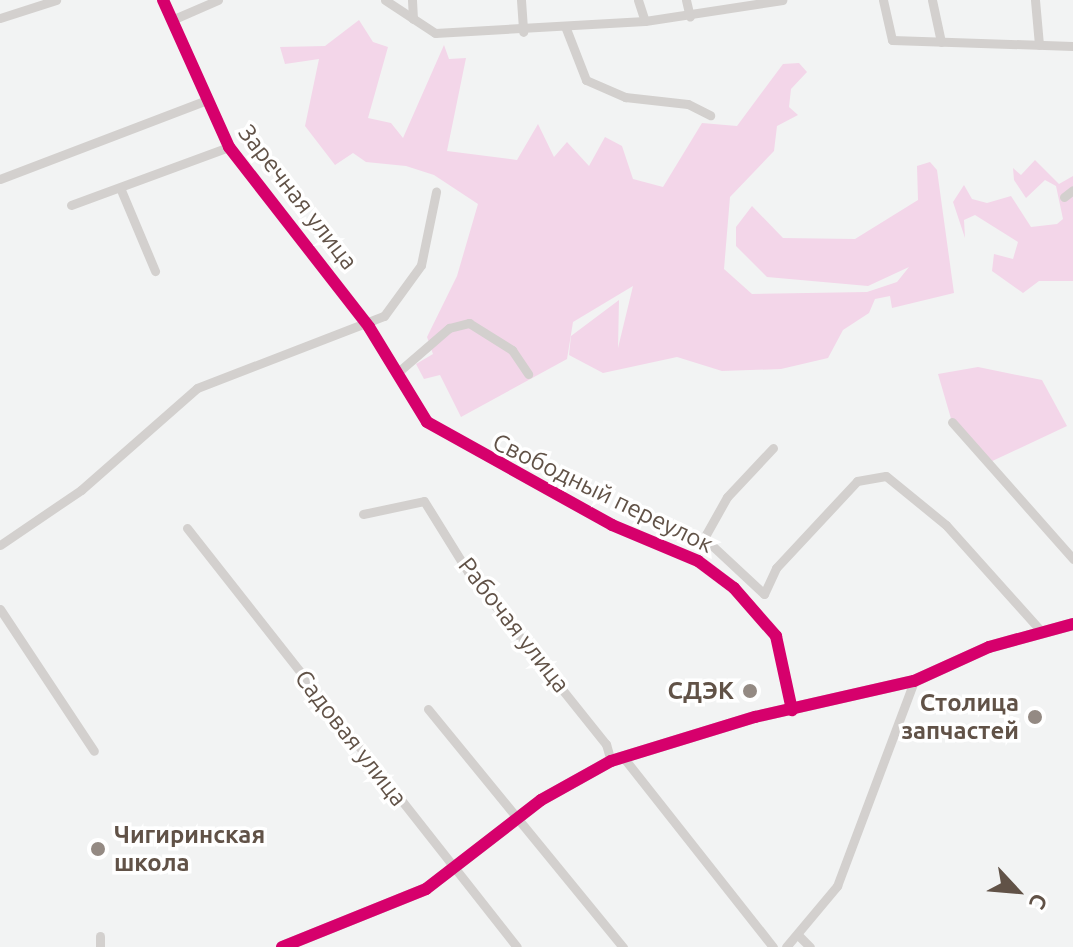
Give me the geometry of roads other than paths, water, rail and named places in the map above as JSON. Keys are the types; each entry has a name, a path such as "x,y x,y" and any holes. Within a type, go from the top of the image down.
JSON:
{"street":[{"path":"1,17 56,0"},
{"name":"Заречная улица","path":"163,0 174,19 204,101 229,147 369,327"},
{"path":"174,19 218,0"},
{"path":"385,0 435,33 523,32 690,17 782,0"},
{"path":"412,0 413,19"},
{"path":"521,0 523,32"},
{"path":"638,0 645,21"},
{"path":"686,0 690,17"},
{"path":"729,0 731,11"},
{"path":"883,0 892,40 1073,46"},
{"path":"932,0 941,42"},
{"path":"1035,0 1039,45"},
{"path":"565,26 586,80 625,97 688,104 710,115"},
{"path":"0,179 204,101"},
{"path":"71,205 121,190 229,147"},
{"path":"121,190 155,271"},
{"path":"0,545 81,490 197,388 369,327 404,294 421,265 436,192"},
{"path":"397,373 449,328 469,323 512,350 528,374"},
{"name":"Свободный переулок","path":"369,327 437,431 612,525 698,561 734,588 776,636 792,710"},
{"path":"952,422 1073,559"},
{"path":"773,448 727,497 704,538 764,594 776,568 857,481 886,476 946,525 1042,632"},
{"name":"Рабочая улица","path":"363,514 424,501 468,572 773,947"},
{"name":"Садовая улица","path":"187,528 517,947"},
{"path":"0,609 94,751"},
{"path":"282,947 454,870 516,820 617,759 792,710 914,681 1042,632 1073,624"},
{"path":"786,947 800,937 837,886 914,681"},
{"path":"428,709 623,947"},
{"path":"100,936 100,947"},
{"path":"800,937 810,947"}],"place":[{"name":"СДЭК","path":"750,691"},
{"name":"Столица запчастей","path":"1035,717"},
{"name":"Чигиринская школа","path":"98,849"}]}
